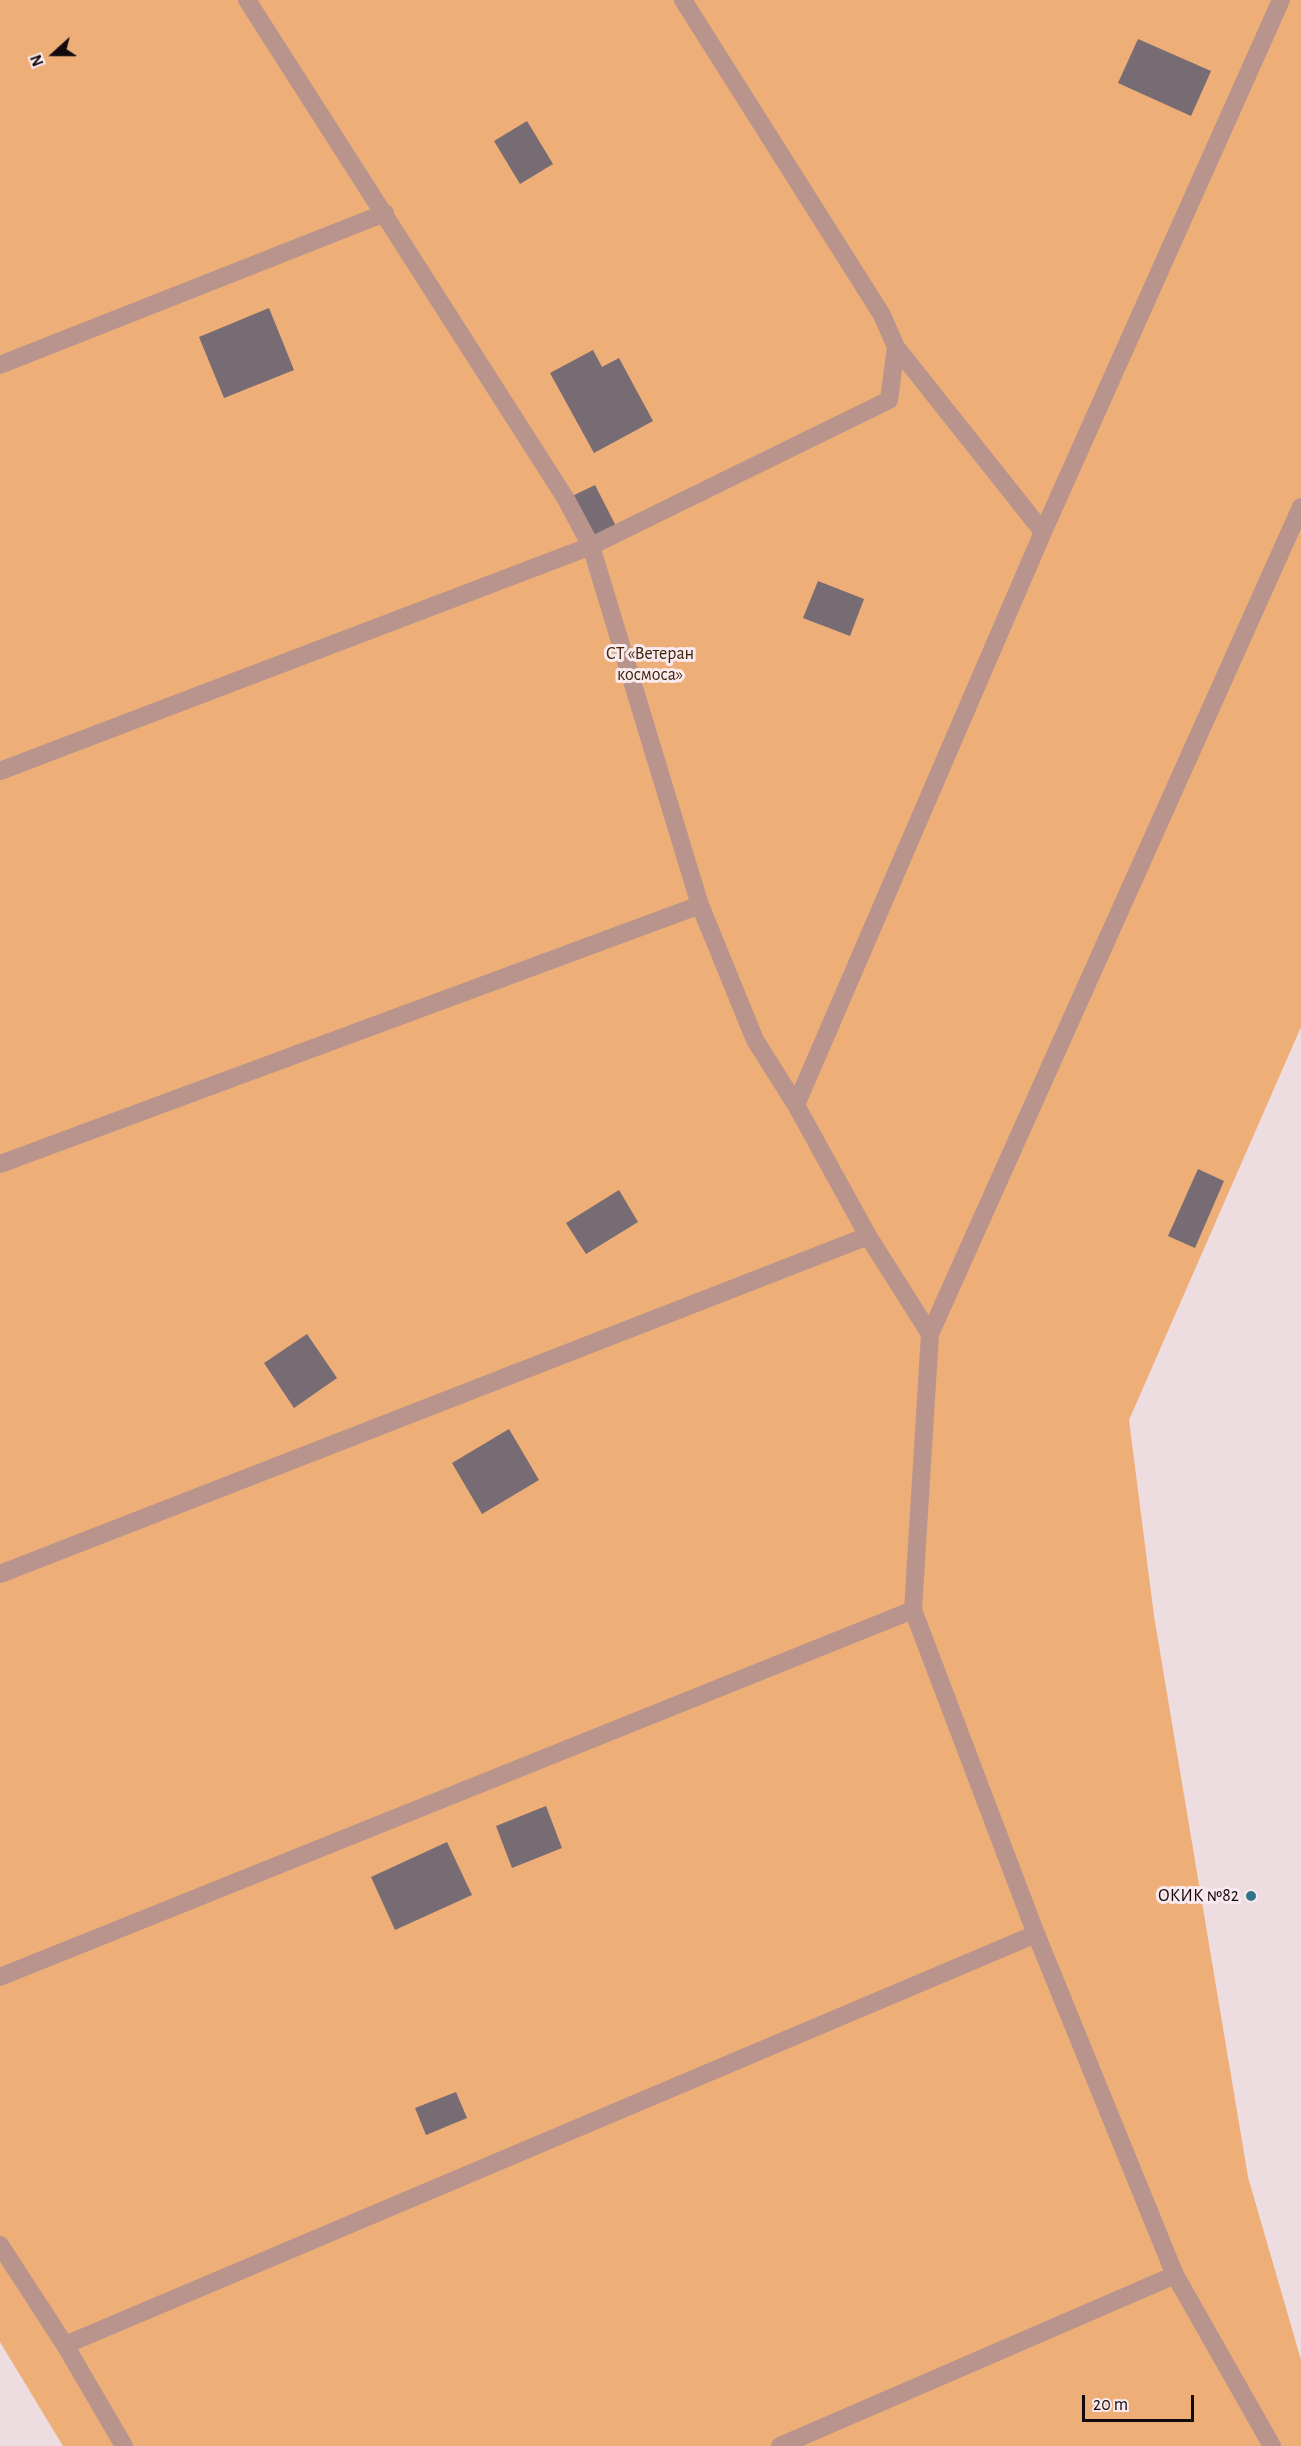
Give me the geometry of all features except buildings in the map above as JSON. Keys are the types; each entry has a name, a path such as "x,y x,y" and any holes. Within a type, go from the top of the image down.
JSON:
{"lane":[{"path":"248,0 566,499 591,546 700,905 754,1040 796,1104 868,1236 930,1334"},
{"path":"683,0 882,315 896,346 1044,532"},
{"path":"796,1104 1044,532 1281,0"},
{"path":"0,364 385,213"},
{"path":"0,771 591,546 889,400 896,346"},
{"path":"1272,2446 1175,2275 1036,1934 913,1610 930,1334 1301,507"},
{"path":"0,1164 700,905"},
{"path":"0,1574 868,1236"},
{"path":"0,1977 913,1610"},
{"path":"65,2345 1036,1934"},
{"path":"0,2245 65,2345 124,2446"},
{"path":"780,2446 1175,2275"}],"green space":[{"name":"СТ «Ветеран космоса»","path":"0,0 1301,0 1301,1027 1129,1420 1154,1616 1248,2177 1301,2360 1301,2446 63,2446 0,2342"}],"place":[{"name":"ОКИК №82","path":"1251,1896"}]}
